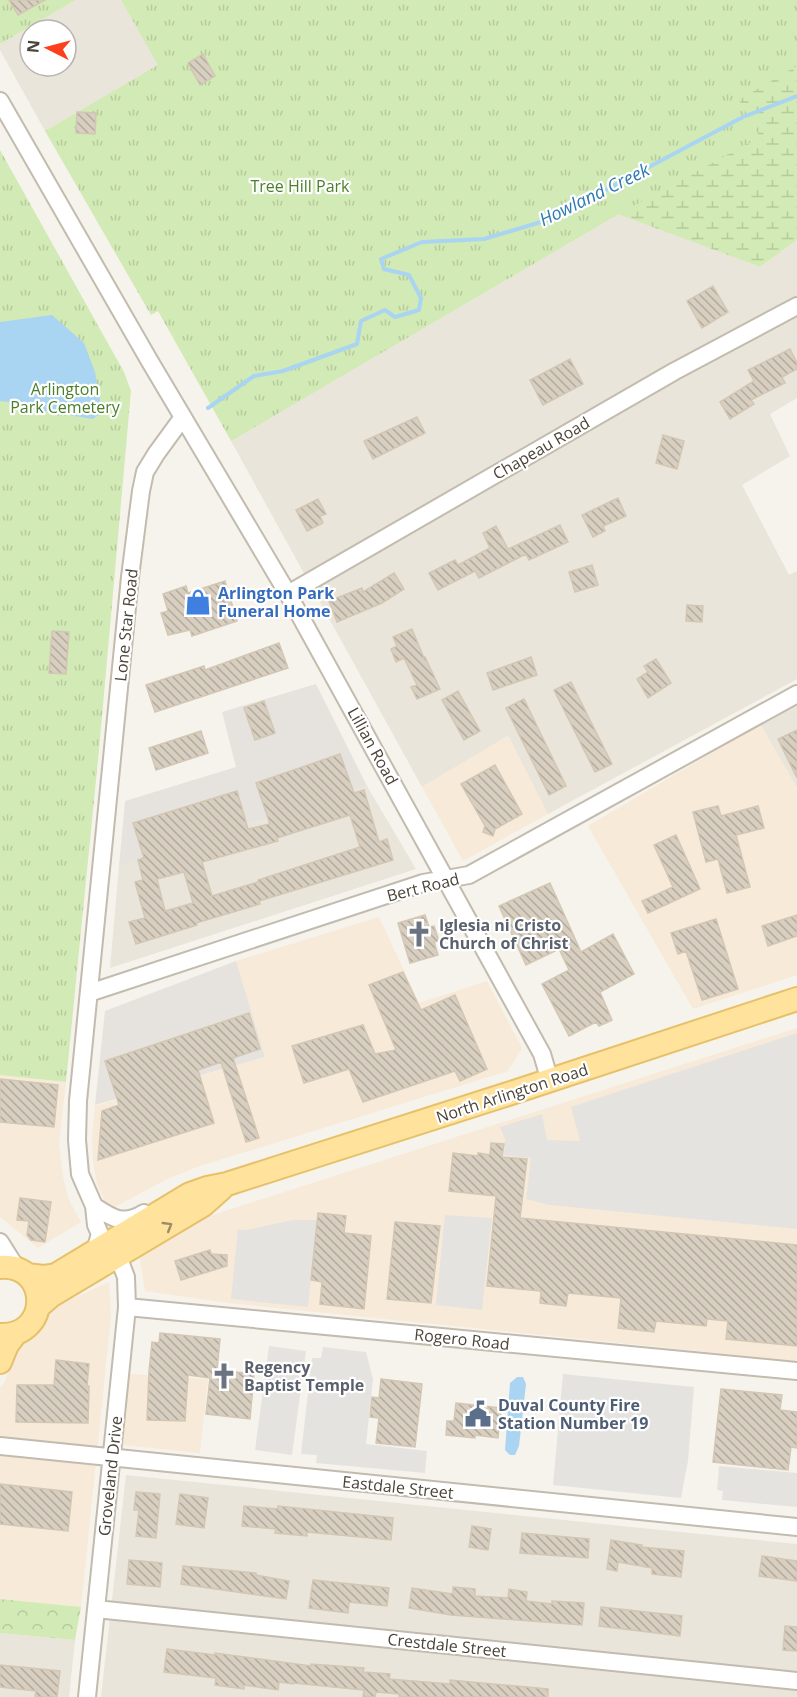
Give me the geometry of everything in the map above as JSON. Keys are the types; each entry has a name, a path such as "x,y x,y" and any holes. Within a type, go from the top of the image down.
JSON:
{"main road":[{"name":"North Arlington Road","path":"15,1270 44,1277 56,1275 190,1194 550,1081 797,999"},
{"name":"North Arlington Road","path":"0,1362 7,1345 8,1334 22,1330 33,1321 38,1307 52,1295 203,1205 217,1186"},
{"path":"15,1270 32,1280 38,1293 38,1307"}],"street":[{"path":"0,101 183,417"},
{"name":"Chapeau Road","path":"288,594 675,371 797,306"},
{"name":"Lillian Road","path":"183,417 288,594 446,879 542,1054 550,1081"},
{"name":"Lone Star Road","path":"95,1251 100,1234 93,1206 80,1173 77,1140 78,1101 130,577 141,491 146,472 183,417"},
{"name":"Bert Road","path":"89,993 423,883 469,875 797,694"},
{"path":"93,1206 110,1217 123,1221 137,1218 188,1187 217,1186"},
{"path":"0,1242 15,1270"},
{"name":"Groveland Drive","path":"87,1697 127,1307 126,1277 118,1256"},
{"name":"Rogero Road","path":"127,1307 797,1371"},
{"name":"Eastdale Street","path":"0,1446 797,1527"},
{"name":"Crestdale Street","path":"96,1609 797,1681"}],"shaded area":[{"path":"76,0 121,0 159,65 45,131 0,50 0,44 18,34 18,78 78,78 78,18 45,18"},
{"path":"619,214 760,267 797,240 797,398 770,414 790,456 742,485 789,575 797,571 797,679 548,814 508,736 422,787 231,441"},
{"path":"316,684 367,786 119,866 125,801 236,767 222,712"},
{"path":"797,703 797,788 760,724"},
{"path":"760,724 797,788 797,975 693,1009 588,826"},
{"path":"508,736 548,814 463,861 422,787"},
{"path":"367,786 416,869 110,968 119,866"},
{"path":"379,917 419,1003 487,981 522,1048 508,1071 197,1167 167,1179 113,1208 106,1204 97,1184 93,1161 92,1135 95,1106 265,1057 236,961"},
{"path":"236,961 265,1057 95,1105 105,1011"},
{"path":"797,1028 797,1361 228,1303 145,1291 139,1254 200,1219"},
{"path":"797,1033 797,1229 550,1205 526,1199 531,1158 504,1155 505,1139 500,1127 542,1114 547,1140 580,1141 571,1107"},
{"path":"0,1075 66,1082 59,1143 61,1162 69,1200 81,1222 38,1248 0,1217"},
{"path":"445,1215 492,1218 482,1310 436,1305"},
{"path":"293,1220 317,1220 308,1307 231,1299 238,1229 247,1230"},
{"path":"109,1282 111,1317 81,1607 0,1599 0,1388 5,1381 14,1354 18,1323"},
{"path":"269,1346 306,1351 292,1455 255,1450"},
{"path":"323,1347 366,1352 373,1379 366,1444 427,1451 425,1473 316,1463 317,1455 301,1454 312,1358 321,1358"},
{"path":"130,1374 208,1379 200,1453 123,1445"},
{"path":"563,1374 694,1387 688,1461 681,1498 553,1485"},
{"path":"719,1466 797,1473 797,1507 722,1500 723,1491 717,1490"},
{"path":"126,1475 797,1544 797,1697 101,1697"},
{"path":"0,1633 75,1640 69,1697 0,1697"}],"green space":[{"path":"0,0 76,0 45,18 18,18 18,34 0,44"},
{"name":"Tree Hill Park","path":"121,0 797,0 797,66 739,100 760,137 619,214 231,441 158,311 151,315 45,131 158,65"},
{"path":"797,0 797,240 760,267 618,214 231,441"},
{"name":"Arlington Park Cemetery","path":"0,150 124,372 131,391 66,1082 0,1075"},
{"path":"0,1599 81,1607 75,1640 0,1633"}],"water":[{"path":"52,315 84,343 95,372 102,411 93,419 0,401 0,322"},
{"path":"517,1377 523,1377 526,1384 519,1446 515,1455 510,1455 505,1450 510,1383"}],"building":[{"path":"9,0 45,0 18,15"},
{"path":"203,54 215,76 200,85 188,63"},
{"path":"77,112 96,113 95,134 76,133"},
{"path":"713,286 728,312 702,328 687,301"},
{"path":"790,349 797,363 797,369 782,377 785,383 751,400 754,404 730,419 720,402 754,381 748,370"},
{"path":"570,359 583,384 543,405 530,380"},
{"path":"417,417 425,433 373,459 364,441"},
{"path":"663,435 684,441 677,469 656,463"},
{"path":"618,498 626,516 603,526 605,531 593,537 582,515"},
{"path":"318,499 326,514 320,516 323,523 307,531 296,510"},
{"path":"560,525 568,542 529,560 526,554 479,578 475,571 438,590 429,573 455,560 458,565 490,548 483,533 496,526 508,549"},
{"path":"592,565 598,585 575,592 569,572"},
{"path":"394,573 404,589 382,603 337,622 329,601 362,588 363,592"},
{"name":"Arlington Park Funeral Home","path":"225,581 237,621 192,636 190,630 168,635 161,613 168,611 163,594 186,586 188,593"},
{"path":"687,605 703,606 702,622 686,621"},
{"path":"412,629 440,689 417,699 411,687 417,685 404,658 396,662 391,649 397,646 393,637"},
{"path":"52,631 69,632 66,674 49,673"},
{"path":"279,643 288,668 155,712 146,685 204,666 205,670"},
{"path":"531,657 537,675 493,690 487,673"},
{"path":"656,659 671,683 648,698 637,679 648,672 644,666"},
{"path":"571,682 612,764 595,772 554,690"},
{"path":"458,691 480,731 464,740 442,700"},
{"path":"524,699 566,786 549,795 506,708"},
{"path":"264,701 275,733 255,740 244,708"},
{"path":"797,730 797,778 778,739"},
{"path":"201,731 208,753 156,770 149,748"},
{"path":"340,754 354,793 364,790 379,842 387,839 393,860 259,901 260,904 136,944 129,922 145,918 135,882 143,880 138,860 144,858 133,823 237,791 248,829 270,824 256,783","holes":["350,815 360,847 212,896 202,862 278,841 277,838","184,872 193,903 165,911 157,879"]},
{"path":"495,765 522,814 495,829 493,836 483,832 485,826 461,784"},
{"path":"718,806 721,816 758,806 764,828 736,835 750,887 727,893 718,859 706,862 693,812"},
{"path":"676,835 700,889 648,913 642,901 673,887 654,845"},
{"path":"550,883 581,952 613,934 634,974 600,992 612,1020 599,1026 596,1022 569,1036 542,984 569,970 559,949 526,965 499,906"},
{"name":"Iglesia ni Cristo Church of Christ","path":"425,915 429,927 434,926 439,941 434,942 438,955 410,963 398,923"},
{"path":"797,915 797,936 768,946 762,926"},
{"path":"716,919 738,989 702,1000 686,951 678,954 671,933"},
{"path":"403,972 421,1010 455,995 487,1069 460,1081 455,1071 363,1102 349,1069 304,1083 292,1046 363,1025 375,1054 396,1050 369,985"},
{"path":"249,1013 260,1049 233,1058 259,1138 246,1142 221,1062 198,1070 214,1123 98,1160 102,1111 119,1105 105,1061"},
{"path":"0,1079 58,1085 54,1127 0,1122"},
{"path":"491,1143 504,1144 502,1157 527,1159 520,1218 797,1245 797,1346 726,1339 728,1321 707,1319 706,1326 656,1321 654,1332 618,1328 621,1298 568,1293 566,1306 540,1303 541,1291 487,1286 496,1196 449,1191 453,1153 490,1155"},
{"path":"20,1198 51,1202 45,1242 31,1240 27,1235 29,1221 17,1220"},
{"path":"318,1213 346,1216 344,1233 371,1236 364,1309 320,1304 322,1282 311,1280"},
{"path":"395,1222 440,1226 431,1303 387,1299"},
{"path":"210,1250 211,1254 227,1255 227,1266 181,1280 175,1261"},
{"name":"Regency Baptist Temple","path":"160,1333 220,1339 217,1370 254,1374 250,1419 206,1414 210,1378 188,1375 185,1421 147,1420 152,1342 159,1343"},
{"path":"56,1360 89,1364 88,1423 16,1422 17,1385 54,1385"},
{"path":"381,1379 422,1384 415,1447 376,1443 379,1418 370,1417 372,1397 379,1398"},
{"path":"721,1389 782,1395 780,1410 797,1412 797,1448 791,1447 788,1470 713,1462"},
{"name":"Duval County Fire Station Number 19","path":"456,1403 501,1408 498,1438 446,1435 447,1421 454,1421"},
{"path":"0,1484 72,1492 68,1531 0,1524"},
{"path":"136,1492 160,1494 156,1538 136,1536 139,1510 134,1510"},
{"path":"180,1494 208,1498 204,1528 176,1524"},
{"path":"244,1506 278,1509 278,1506 393,1518 391,1540 307,1532 307,1536 275,1533 276,1529 242,1526"},
{"path":"472,1526 491,1529 488,1550 469,1547"},
{"path":"522,1533 589,1539 588,1558 520,1553"},
{"path":"611,1540 642,1545 641,1547 684,1551 681,1577 652,1574 652,1568 618,1562 617,1571 607,1569"},
{"path":"762,1556 797,1561 797,1581 759,1576"},
{"path":"129,1560 162,1563 160,1587 127,1584"},
{"path":"183,1566 256,1573 256,1575 289,1581 286,1599 181,1584"},
{"path":"313,1580 389,1588 387,1606 349,1602 348,1613 309,1608"},
{"path":"453,1587 475,1589 475,1596 508,1598 509,1589 527,1592 526,1601 552,1604 552,1601 584,1603 582,1625 451,1615 409,1608 412,1588 453,1594"},
{"path":"601,1607 682,1616 680,1636 599,1626"},
{"path":"785,1626 797,1627 797,1651 783,1650"},
{"path":"167,1649 311,1666 311,1664 364,1668 363,1672 390,1674 389,1679 450,1684 450,1680 548,1689 548,1697 405,1697 399,1694 376,1692 375,1697 363,1697 364,1690 279,1682 278,1690 244,1685 244,1689 215,1685 216,1678 164,1672"},
{"path":"0,1665 60,1671 57,1697 35,1697 36,1691 0,1687"}],"waterway":[{"name":"Howland Creek","path":"208,408 254,376 283,371 357,344 361,321 385,310 395,317 419,310 421,298 409,275 384,269 381,259 422,242 484,239 551,219 743,117 797,96"}],"place":[{"name":"Arlington Park Funeral Home","path":"198,602"},
{"name":"Iglesia ni Cristo Church of Christ","path":"419,934"},
{"name":"Regency Baptist Temple","path":"224,1376"},
{"name":"Duval County Fire Station Number 19","path":"478,1414"}]}
